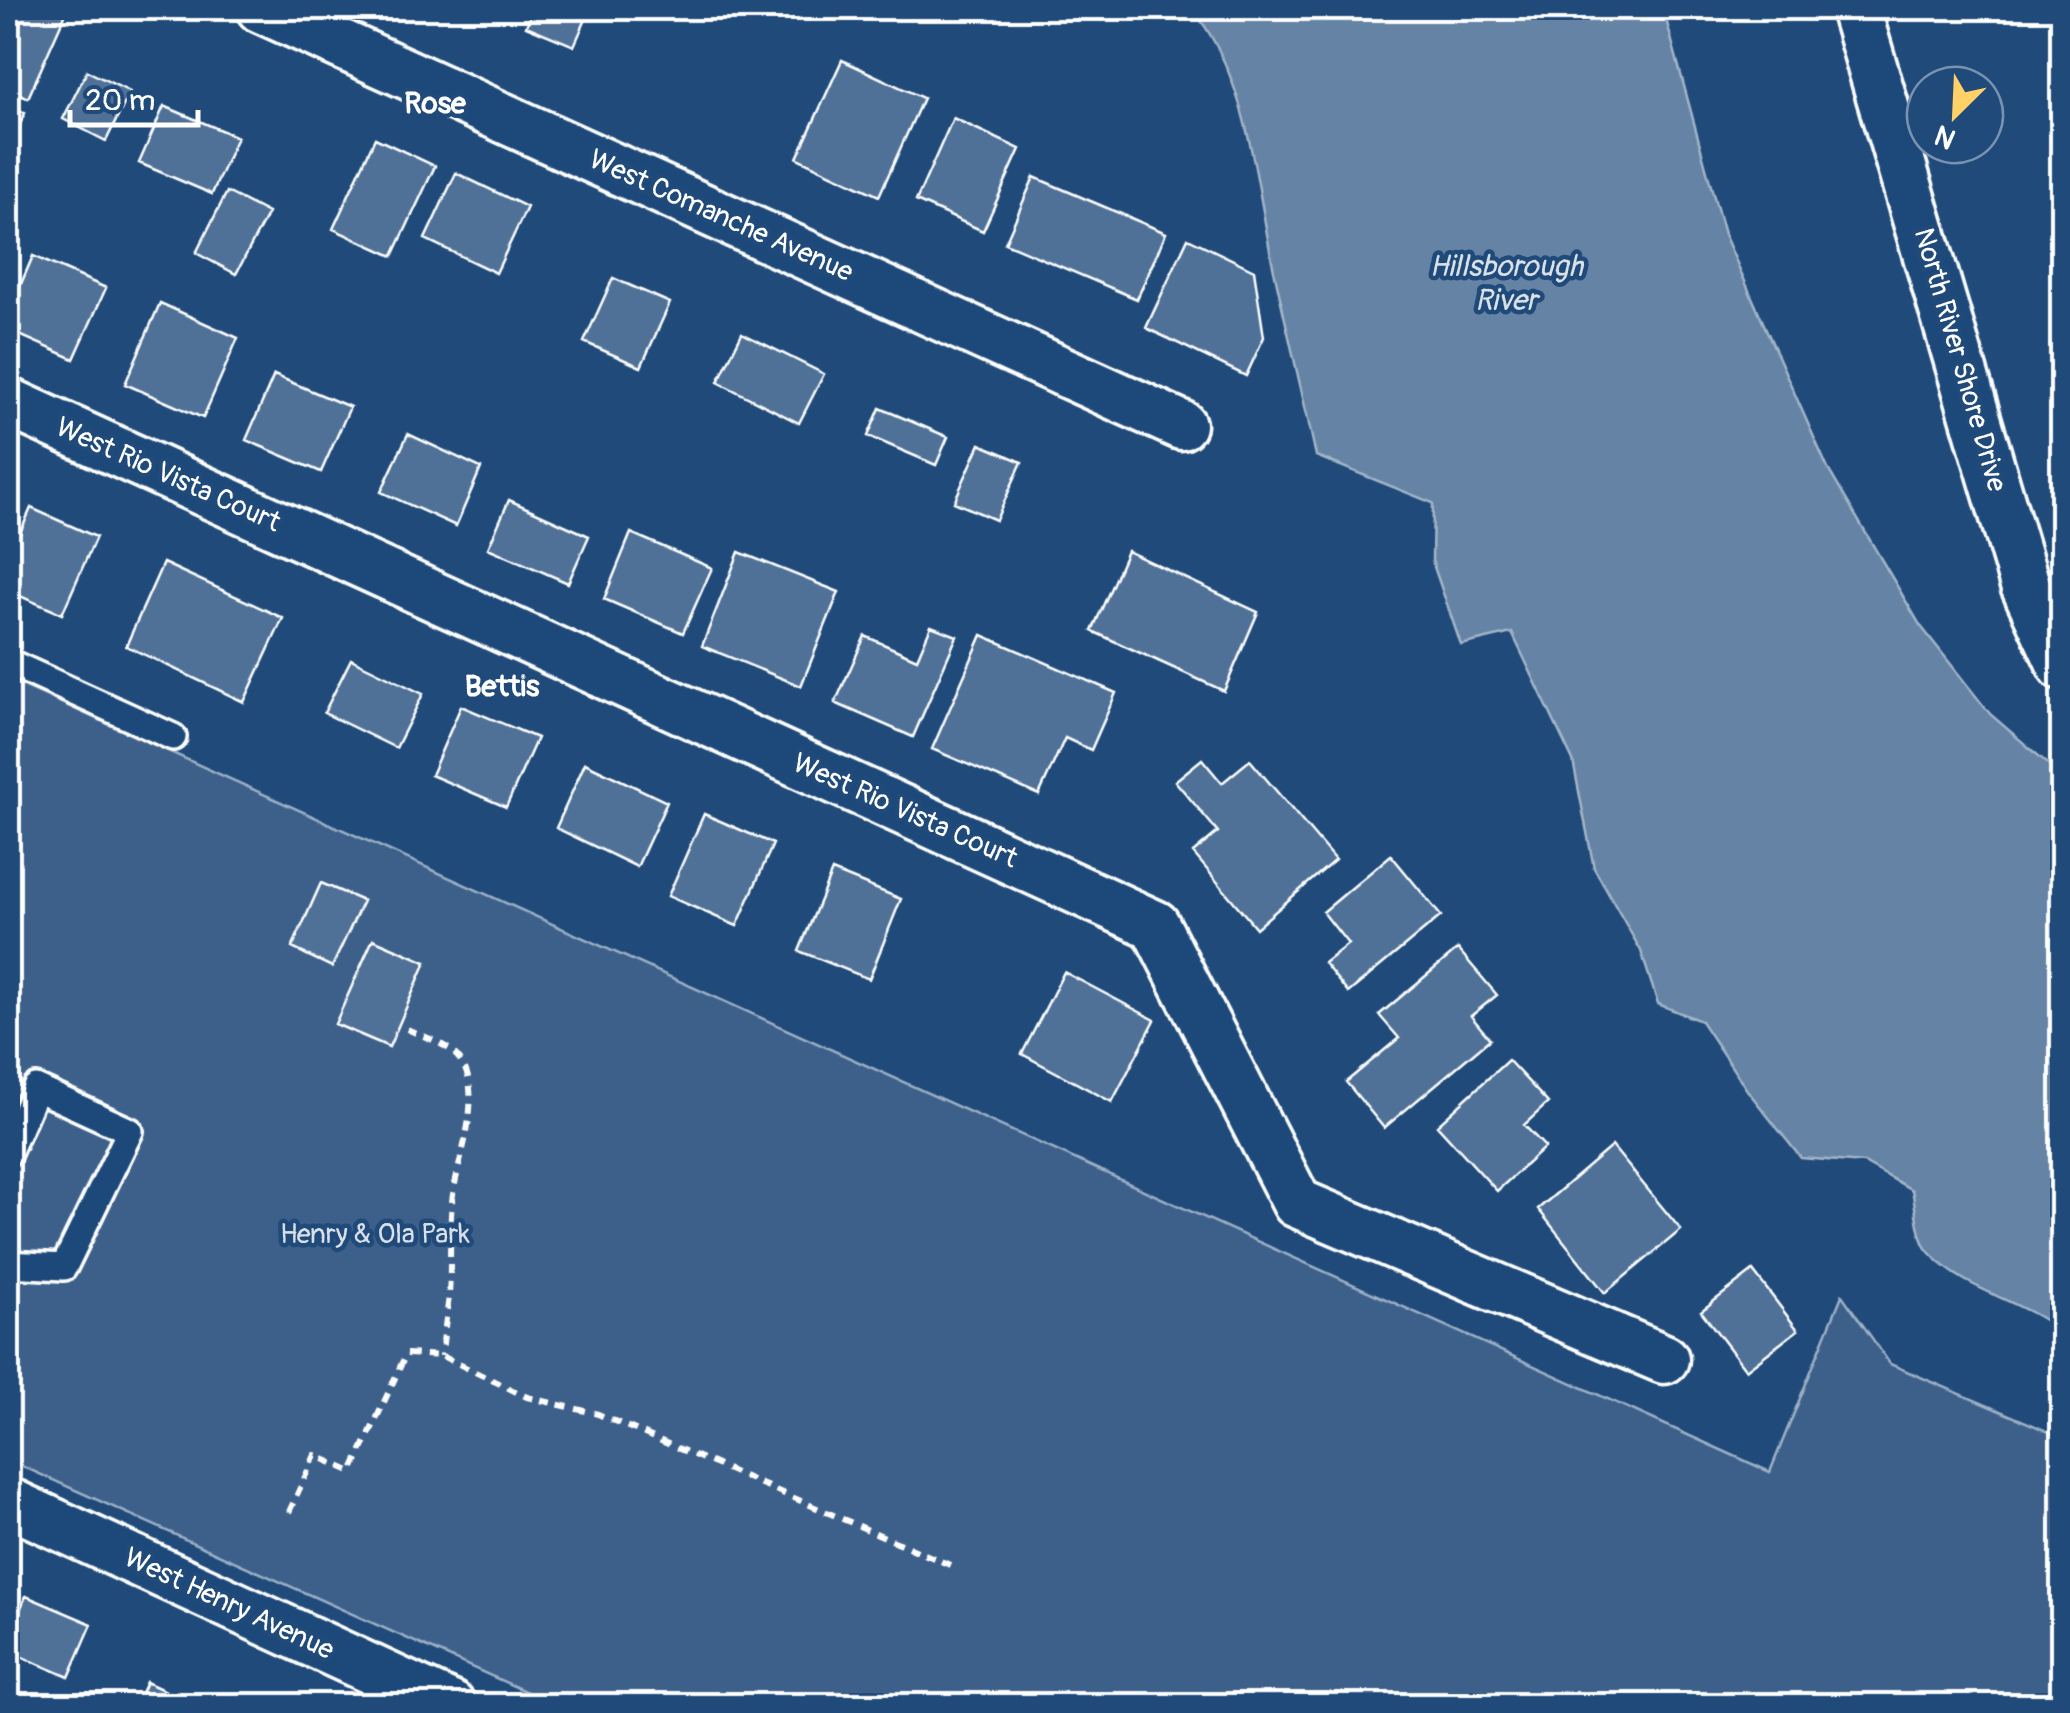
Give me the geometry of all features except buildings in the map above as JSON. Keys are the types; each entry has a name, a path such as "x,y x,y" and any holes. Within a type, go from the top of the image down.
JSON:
{"street":[{"name":"West Comanche Avenue","path":"261,8 1181,425"},
{"name":"North River Shore Drive","path":"1866,22 2026,585 2062,665"},
{"name":"West Rio Vista Court","path":"8,402 1156,925 1297,1203 1664,1358"},
{"name":"West Henry Avenue","path":"8,1502 451,1706"}],"lane":[{"path":"8,662 173,737"},
{"path":"8,1153 36,1088 130,1131 64,1267 8,1264"}],"path":[{"path":"408,1029 450,1050 462,1062 470,1102 469,1126 452,1204 442,1356"},
{"path":"289,1512 314,1455 352,1472 406,1354 442,1356 528,1397 598,1414 950,1564"}],"green space":[{"name":"Henry & Ola Park","path":"8,679 1770,1472 1842,1295 1890,1364 2054,1434 2062,1443 2062,1705 556,1705 8,1460"}],"water":[{"name":"Hillsborough River","path":"1191,8 1663,8 1724,234 1828,469 1920,625 1990,714 2062,776 2062,1333 2047,1321 1942,1265 1921,1238 1912,1190 1864,1163 1801,1158 1747,1090 1701,1021 1658,1004 1641,951 1594,868 1573,761 1512,633 1461,645 1432,561 1433,503 1316,456 1237,94 1210,34"}],"district":[{"name":"Rose","path":"435,103"},
{"name":"Bettis","path":"502,686"}]}
